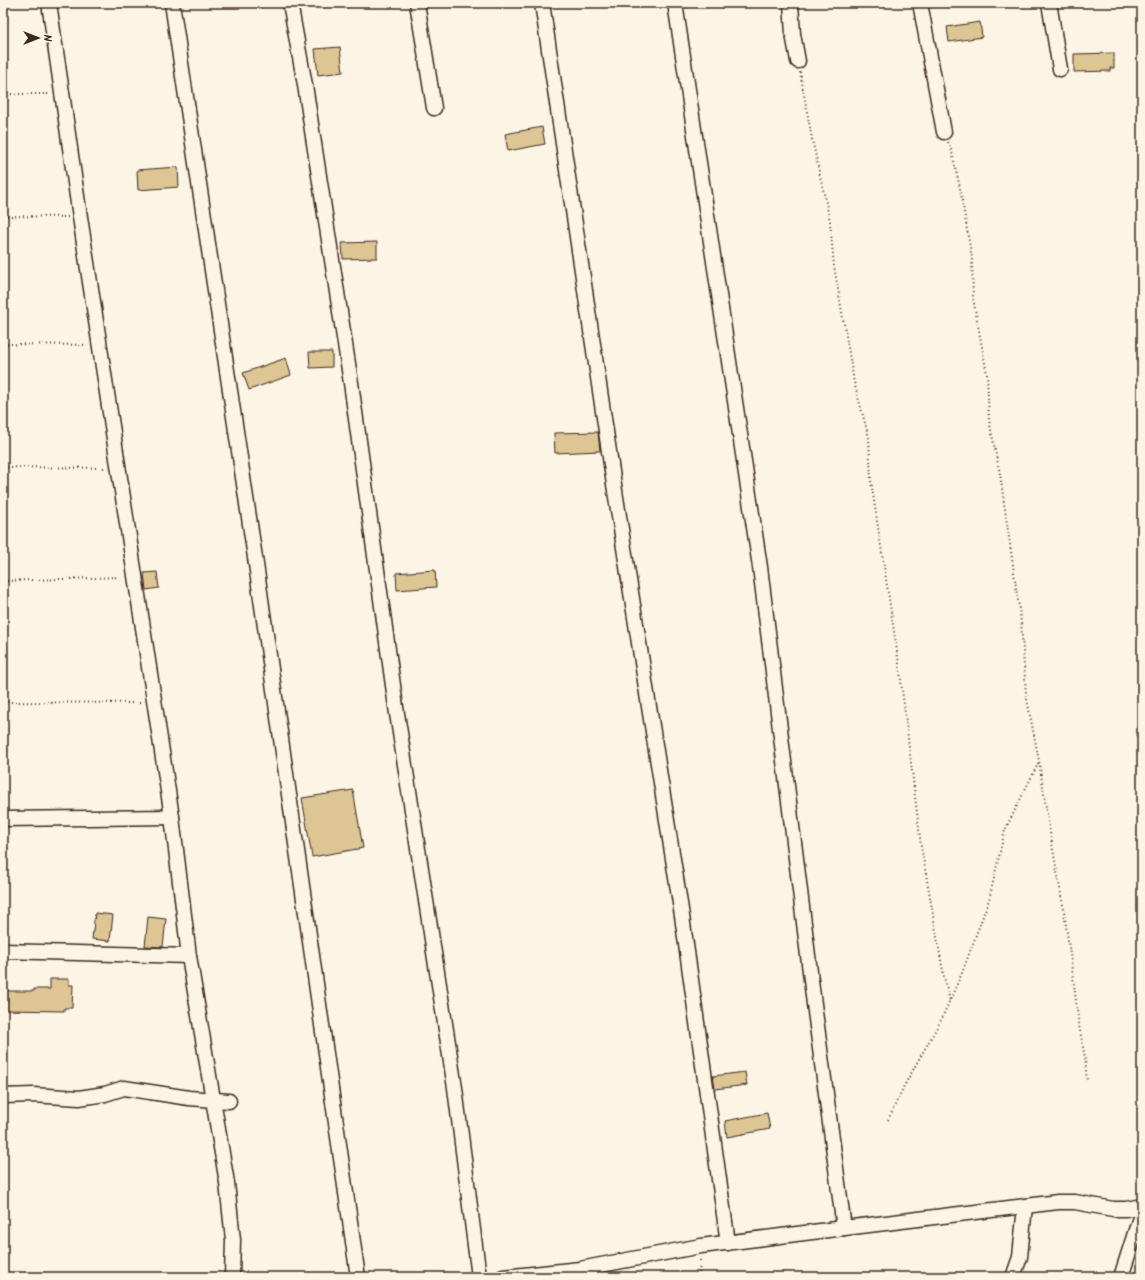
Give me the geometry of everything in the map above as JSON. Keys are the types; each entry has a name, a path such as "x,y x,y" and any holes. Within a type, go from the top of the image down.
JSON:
{"street":[{"path":"49,3 80,217 172,817 189,956 228,1190 233,1240 232,1277"},
{"path":"172,3 255,563 358,1277"},
{"path":"290,3 305,85 351,383 396,707 455,1088 479,1277"},
{"path":"417,3 434,108"},
{"path":"542,3 614,486 682,916 728,1243"},
{"path":"675,3 760,567 814,1004 844,1228"},
{"path":"791,3 793,34 798,61"},
{"path":"920,3 944,132"},
{"path":"1048,3 1060,69"},
{"path":"3,819 172,817"},
{"path":"3,951 189,956"},
{"path":"3,1096 33,1095 79,1098 105,1094 124,1088 213,1101 229,1101"},
{"path":"503,1277 580,1269 701,1246 1058,1202 1075,1202 1113,1209 1126,1209 1142,1206"},
{"path":"1013,1277 1020,1257 1025,1206"},
{"path":"1121,1277 1142,1211"}],"path":[{"path":"798,61 812,139 830,221 834,266 854,382 870,438 871,480 899,664 921,846 944,977 950,1001"},
{"path":"3,94 62,94"},
{"path":"944,132 952,152 960,188 972,259 973,298 987,374 989,420 1000,474 1021,622 1026,694 1039,761 1072,968 1087,1082"},
{"path":"3,216 80,217"},
{"path":"3,344 100,345"},
{"path":"3,467 119,468"},
{"path":"3,580 136,577"},
{"path":"3,702 155,703"},
{"path":"888,1120 904,1086 941,1020 962,973 989,900 1005,830 1039,761"},
{"path":"699,1277 701,1246"}],"building":[{"path":"980,22 982,37 949,42 947,27"},
{"path":"340,47 343,72 318,75 315,49"},
{"path":"1114,53 1114,68 1110,68 1110,71 1074,72 1074,54"},
{"path":"542,127 545,144 508,151 505,134"},
{"path":"178,167 179,187 138,190 137,170"},
{"path":"377,242 377,258 343,259 342,243"},
{"path":"309,352 332,352 332,367 310,368"},
{"path":"286,358 291,375 249,390 243,373"},
{"path":"598,432 600,451 555,453 554,433"},
{"path":"435,570 436,587 397,590 396,573"},
{"path":"157,572 159,588 146,590 144,573"},
{"path":"353,790 363,848 312,857 302,798"},
{"path":"95,913 113,915 110,941 92,939"},
{"path":"148,917 166,919 163,947 145,946"},
{"path":"50,979 69,979 69,985 73,985 72,1008 64,1008 64,1011 3,1010 3,991 34,991 34,989 50,989"},
{"path":"745,1072 747,1085 715,1089 713,1076"},
{"path":"767,1113 770,1129 727,1137 725,1121"}]}
